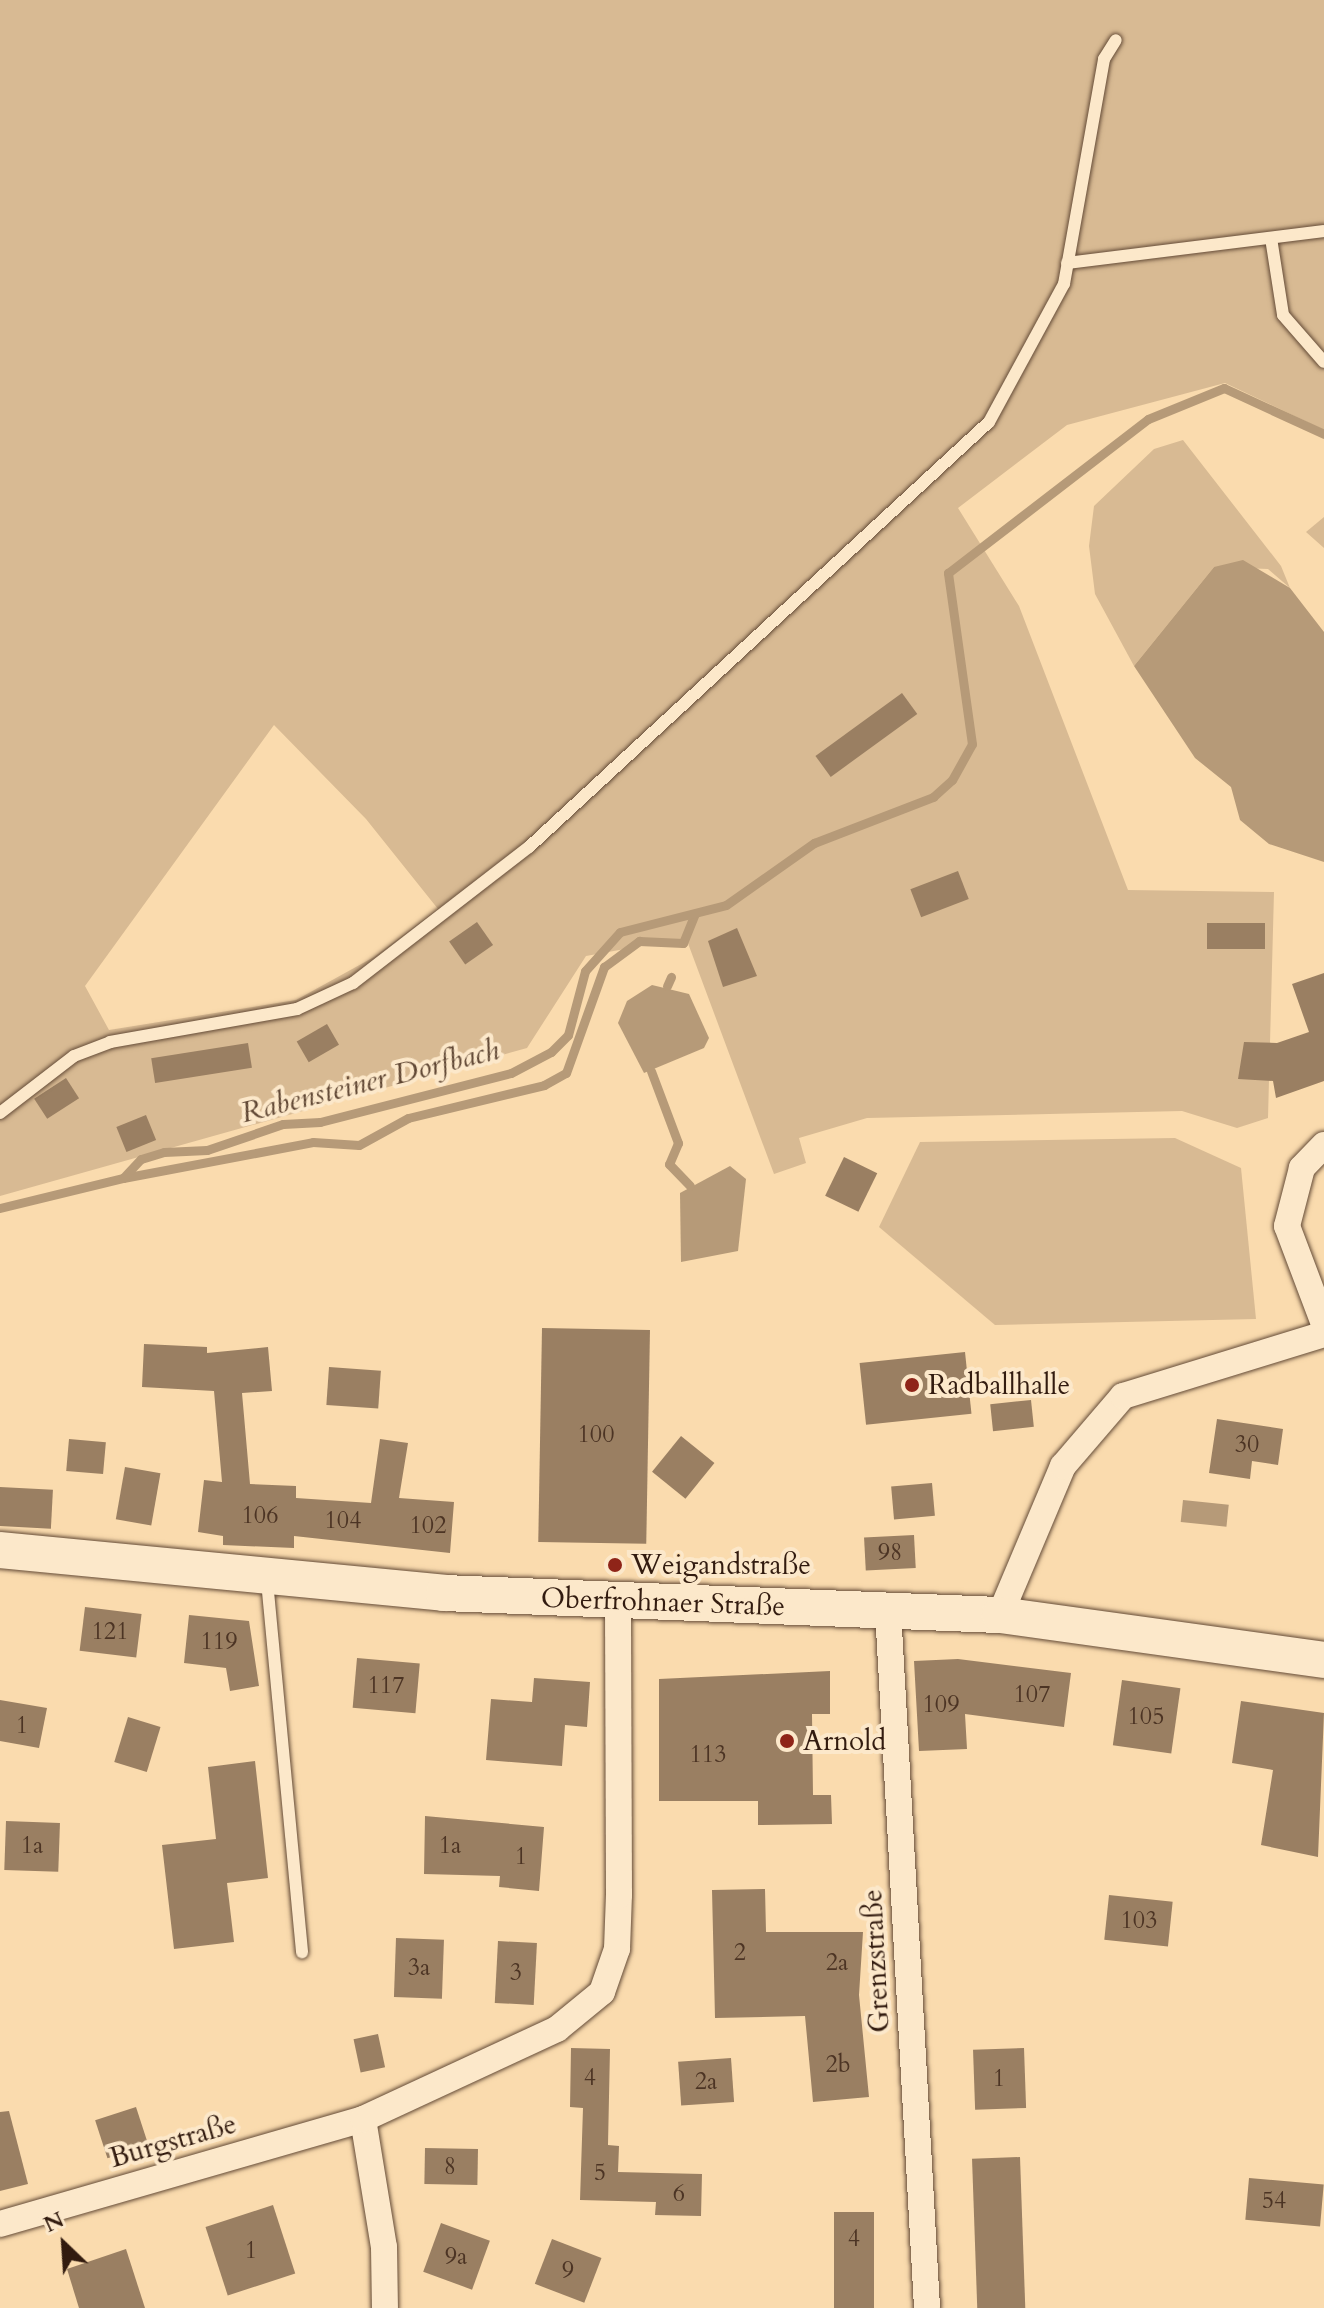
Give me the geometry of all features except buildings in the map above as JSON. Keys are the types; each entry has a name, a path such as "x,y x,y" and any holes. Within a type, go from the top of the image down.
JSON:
{"main road":[{"name":"Oberfrohnaer Straße","path":"0,1550 267,1578 618,1602 1000,1615 1324,1660"}],"street":[{"path":"1324,1145 1302,1168 1287,1226 1324,1324"},
{"path":"1000,1615 1063,1466 1123,1396 1324,1334"},
{"path":"385,2308 384,2247 363,2119 557,2029 602,1992 617,1949 618,1602"},
{"name":"Grenzstraße","path":"888,1610 927,2308"},
{"name":"Burgstraße","path":"0,2224 363,2119"}],"lane":[{"path":"0,1113 74,1056 110,1042 297,1009 353,983 450,912 989,422 1064,284 1104,59 1116,40"},
{"path":"1067,263 1324,231"},
{"path":"1271,238 1283,315 1324,362"},
{"path":"267,1578 302,1952"}],"shaded area":[{"path":"0,0 1324,0 1324,430 1225,383 1067,425 958,508 1019,606 1128,890 1274,892 1268,1118 1237,1128 1182,1111 867,1118 799,1138 806,1163 774,1174 686,938 586,956 527,1048 0,1196","holes":["274,725 366,819 438,909 374,957 296,1000 109,1030 85,986"]},
{"path":"1183,440 1281,566 1290,588 1268,569 1214,567 1134,666 1095,594 1089,546 1094,506 1154,449"},
{"path":"1324,517 1324,548 1306,532"},
{"path":"1243,560 1290,588 1324,632 1324,862 1269,844 1240,820 1231,787 1195,758 1134,666 1214,567"},
{"path":"652,985 689,994 709,1038 704,1048 644,1073 618,1023 627,1001"},
{"path":"1175,1138 1241,1168 1256,1319 995,1325 879,1227 920,1142"},
{"path":"730,1166 746,1179 738,1251 681,1262 680,1193"},
{"path":"1183,1500 1229,1505 1226,1527 1181,1522"}],"waterway":[{"name":"Rabensteiner Dorfbach","path":"0,1208 123,1178 141,1159 164,1152 207,1150 283,1124 320,1122 511,1073 551,1052 568,1035 585,971 620,932 726,905 814,843 933,797 952,780 972,744 948,573 1148,419 1224,388 1324,434"},
{"path":"123,1178 313,1142 359,1145 408,1118 544,1085 566,1073 604,967 639,941 683,943 695,914"},
{"path":"667,986 671,977"},
{"path":"651,1071 678,1143 669,1164 690,1186"}],"place":[{"name":"Radballhalle","path":"912,1385"},
{"name":"Weigandstraße","path":"615,1565"},
{"name":"Arnold","path":"787,1741"}]}
